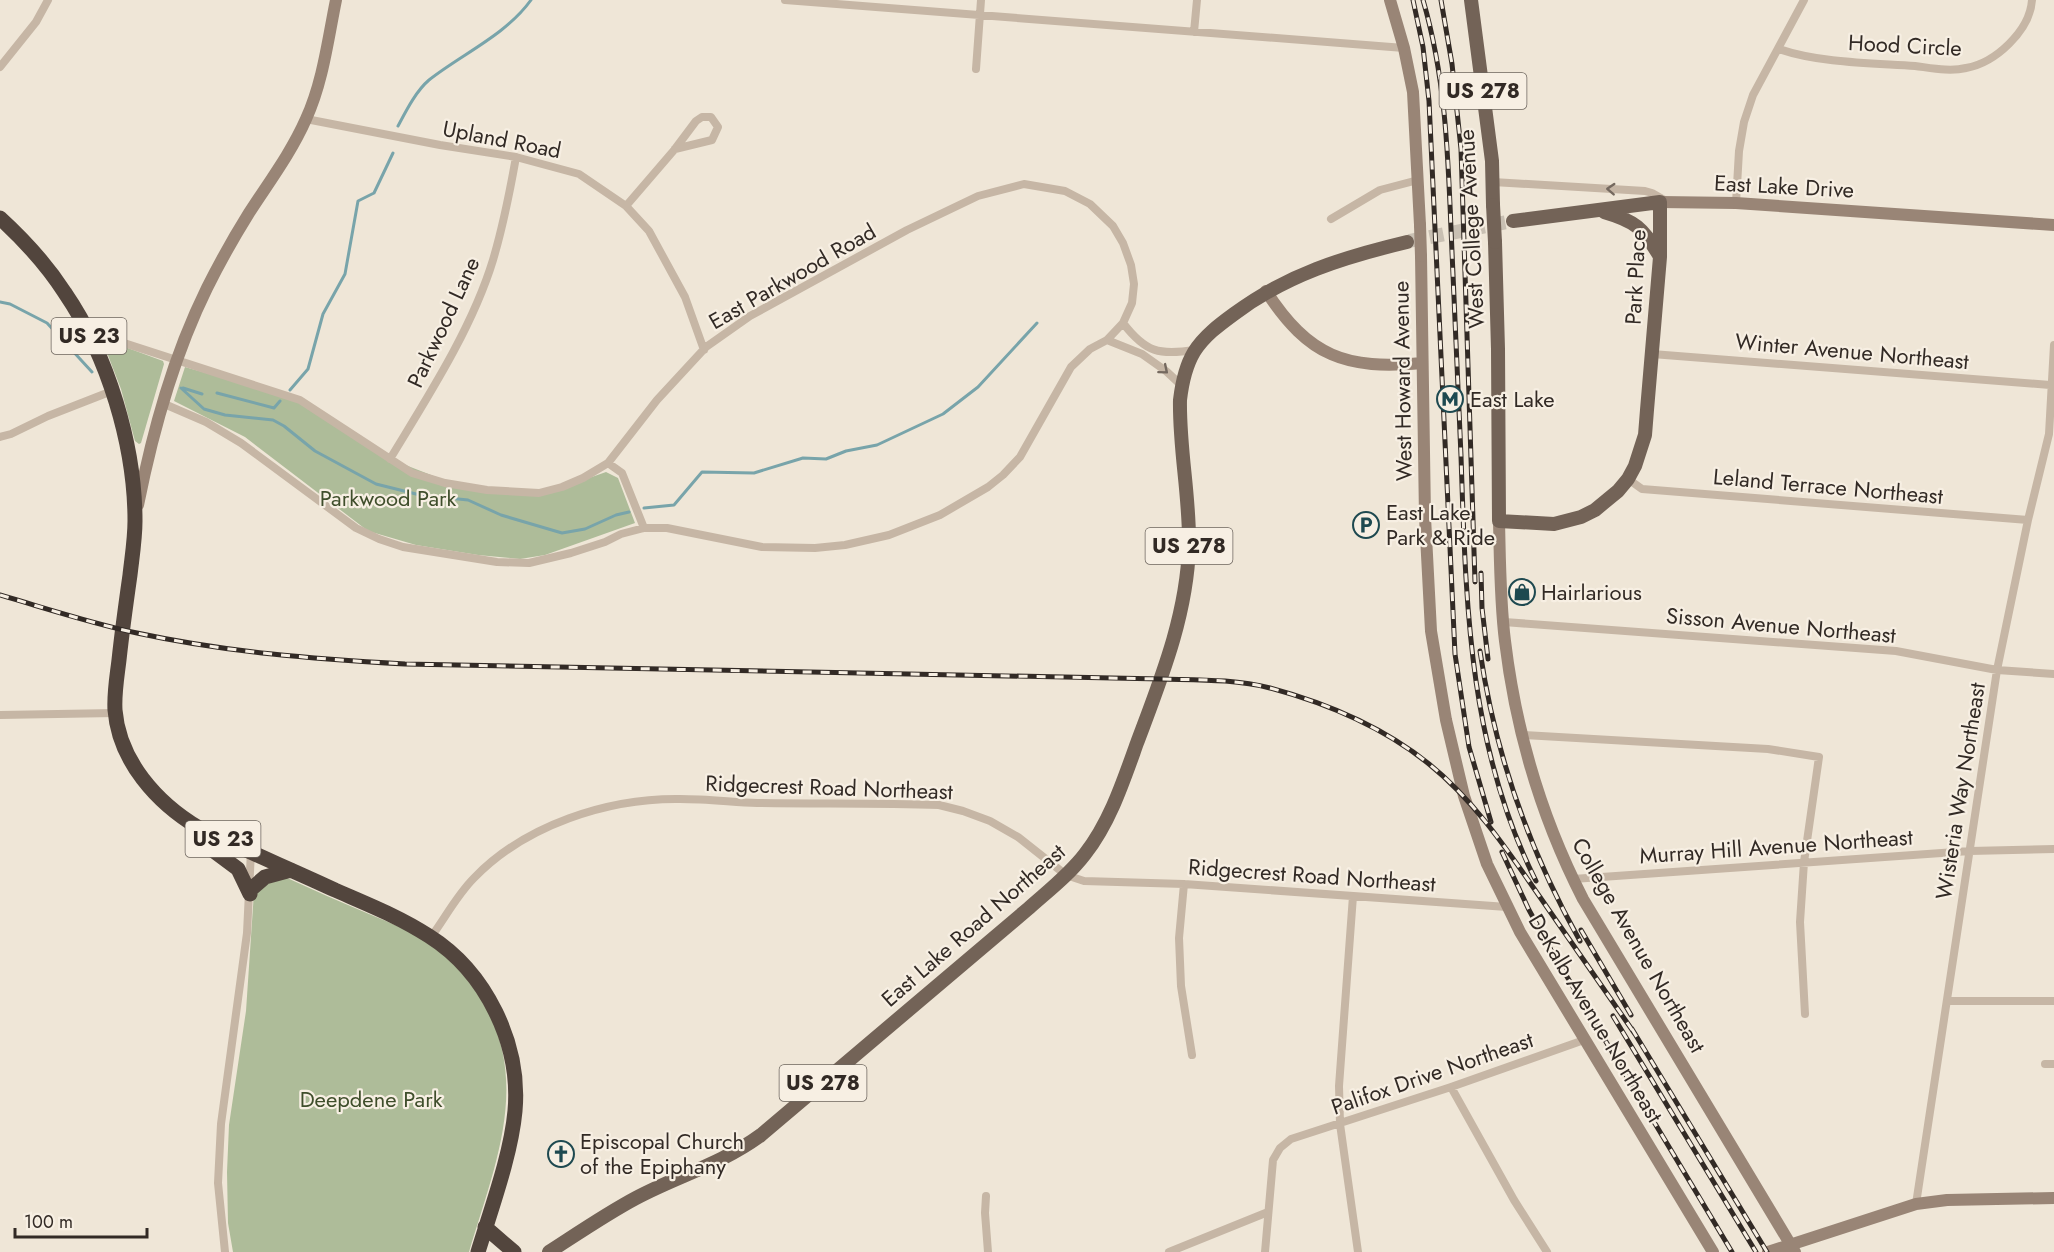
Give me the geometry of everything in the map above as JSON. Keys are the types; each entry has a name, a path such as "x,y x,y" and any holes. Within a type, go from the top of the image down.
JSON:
{"highway":[{"name":"US 23","path":"0,218 53,276 75,307 95,346 112,391 127,447 135,521 114,695 115,713 126,749 139,773 148,786 171,809 199,828 387,913 431,937 460,962 486,995 501,1023 513,1067 515,1098 512,1128 478,1252"},
{"path":"199,828 199,840 238,869 250,892 265,877 291,870"},
{"path":"485,1227 514,1252"}],"main road":[{"path":"135,521 162,403 177,359 202,299 224,256 249,212 287,156 306,119 318,86 336,0"},
{"name":"West Howard Avenue","path":"1390,0 1404,48 1413,92 1420,225 1425,517 1431,631 1446,720 1464,796"},
{"name":"West College Avenue","path":"1471,0 1484,93 1492,182 1498,349"},
{"name":"East Lake Drive","path":"1513,221 1663,202 1736,203 2054,225"},
{"name":"Park Place","path":"1499,521 1534,524 1566,522 1594,510 1618,491 1628,479 1641,452 1645,435 1663,202"},
{"path":"1596,209 1626,218 1640,228 1660,257"},
{"name":"East Lake Road Northeast","path":"549,1252 634,1198 724,1159 749,1144 1066,875 1085,855 1110,815 1161,679 1181,612 1189,546 1188,506 1179,414 1181,385 1195,350 1219,325 1266,291 1318,267 1355,254 1407,242"},
{"path":"1266,291 1294,328 1328,353 1363,364 1384,366 1422,363"},
{"name":"College Avenue Northeast","path":"1498,349 1499,521 1504,621 1512,687 1531,772 1543,810 1573,879 1792,1249"},
{"name":"DeKalb Avenue Northeast","path":"1464,796 1487,864 1507,907 1584,1040 1713,1252"},
{"path":"1768,1252 1792,1249 1916,1204 1947,1200 2054,1198"}],"street":[{"path":"0,67 36,22 48,0"},
{"path":"785,0 1404,48"},
{"path":"976,69 981,0"},
{"path":"1194,32 1197,0"},
{"path":"1736,203 1739,152 1744,122 1753,95 1804,0"},
{"name":"Hood Circle","path":"1779,49 1793,54 1857,62 1965,69 1989,60 2009,44 2022,27 2032,6 2032,0"},
{"path":"626,206 696,121 702,117 711,117 714,120 718,127 712,140 675,149"},
{"name":"Upland Road","path":"306,119 440,146 516,156 579,174 626,206 649,231 685,297 704,350"},
{"name":"Parkwood Lane","path":"390,459 445,367 476,303 492,261 516,156"},
{"path":"1331,219 1380,190 1418,180"},
{"path":"1492,182 1645,191 1653,193 1663,202"},
{"name":"East Parkwood Road","path":"87,331 300,400 412,473 445,483 518,493 539,493 562,487 609,463 657,400 704,350 750,316 918,225 978,196 1023,184 1065,191 1090,204 1113,226 1128,255 1134,284 1132,303 1123,323"},
{"path":"162,403 206,422 242,442 356,528 378,539 403,547 497,562 529,563 571,554 627,531 644,528 667,528 762,547 814,548 869,540 940,515 988,487 1012,466 1035,434 1071,367 1090,349 1107,340 1123,323 1134,338 1150,349 1161,353 1195,350"},
{"path":"1107,340 1142,354 1166,370 1181,385"},
{"name":"Wisteria Way Northeast","path":"1916,1204 1997,670 2028,520 2051,434 2050,385 2054,345"},
{"name":"Winter Avenue Northeast","path":"1652,354 2050,385"},
{"path":"0,437 112,391"},
{"path":"609,463 622,473 644,528"},
{"name":"Leland Terrace Northeast","path":"1628,479 1642,489 2028,520"},
{"name":"Sisson Avenue Northeast","path":"1504,621 1896,651 1997,670 2054,674"},
{"path":"0,715 115,713"},
{"path":"1522,735 1768,749 1819,757 1804,862 1800,922 1805,1014"},
{"name":"Ridgecrest Road Northeast","path":"431,937 473,879 507,851 536,832 567,819 604,808 636,801 679,799 755,803 939,805 963,810 990,821 1018,837 1066,875 1083,882 1184,884 1507,907"},
{"name":"Murray Hill Avenue Northeast","path":"1573,879 1970,851 2054,849"},
{"path":"225,1252 218,1183 221,1124 244,956 251,851"},
{"path":"1184,884 1179,938 1181,986 1192,1055"},
{"path":"1353,896 1339,1086 1340,1125 1358,1252"},
{"path":"1947,1001 2054,1001"},
{"name":"Palifox Drive Northeast","path":"1268,1212 1274,1160 1280,1148 1292,1139 1340,1125 1584,1040"},
{"path":"1451,1087 1514,1200 1547,1252"},
{"path":"986,1196 988,1252"},
{"path":"1169,1252 1268,1212 1265,1252"}],"green space":[{"path":"106,340 163,361 164,364 139,444 135,441 121,389 104,345"},
{"name":"Parkwood Park","path":"185,367 300,400 390,459 449,482 538,496 606,472 618,478 635,523 545,555 520,559 416,545 368,531 245,437 174,401"},
{"name":"Deepdene Park","path":"285,877 398,926 433,945 446,956 472,986 491,1018 502,1051 506,1084 505,1117 499,1151 469,1252 233,1252 228,1223 229,1125 246,1011 254,892 258,885"}],"waterway":[{"path":"398,126 416,95 429,80 509,24 531,0"},
{"path":"290,390 308,369 323,314 345,274 358,201 374,193 393,153"},
{"path":"0,302 10,304 47,323 92,372"},
{"path":"644,508 674,505 702,472 754,473 803,458 826,459 846,451 877,445 943,414 978,387 1037,323"},
{"path":"181,388 204,409 225,415 273,420 315,451 376,484 420,495 468,500 501,515 562,533 585,529 616,515 629,512"},
{"path":"183,388 202,394"},
{"path":"217,393 274,408 280,401"}],"tunnel":[{"path":"1409,241 1513,221"}],"railway":[{"path":"1413,0 1423,47 1429,101 1455,654 1469,747 1491,822"},
{"path":"1423,0 1441,85 1447,142 1465,565 1475,673 1496,778 1513,830 1536,881"},
{"path":"1441,0 1452,64 1461,149 1475,582"},
{"path":"1481,573 1482,608 1488,659"},
{"path":"0,595 102,625 170,640 236,650 337,660 405,664 1202,680 1230,681 1270,688 1333,709 1373,728 1411,751 1446,778 1476,810 1503,845 1635,1034"},
{"path":"1480,651 1495,727 1516,800 1545,872 1580,941"},
{"path":"1502,852 1551,950 1732,1252"},
{"path":"1581,930 1631,1015"},
{"path":"1613,1016 1756,1252"},
{"path":"1632,1029 1767,1252"}],"place":[{"name":"East Lake","path":"1450,399"},
{"name":"East Lake Park & Ride","path":"1366,525"},
{"name":"Hairlarious","path":"1522,592"},
{"name":"Episcopal Church of the Epiphany","path":"561,1154"}]}
